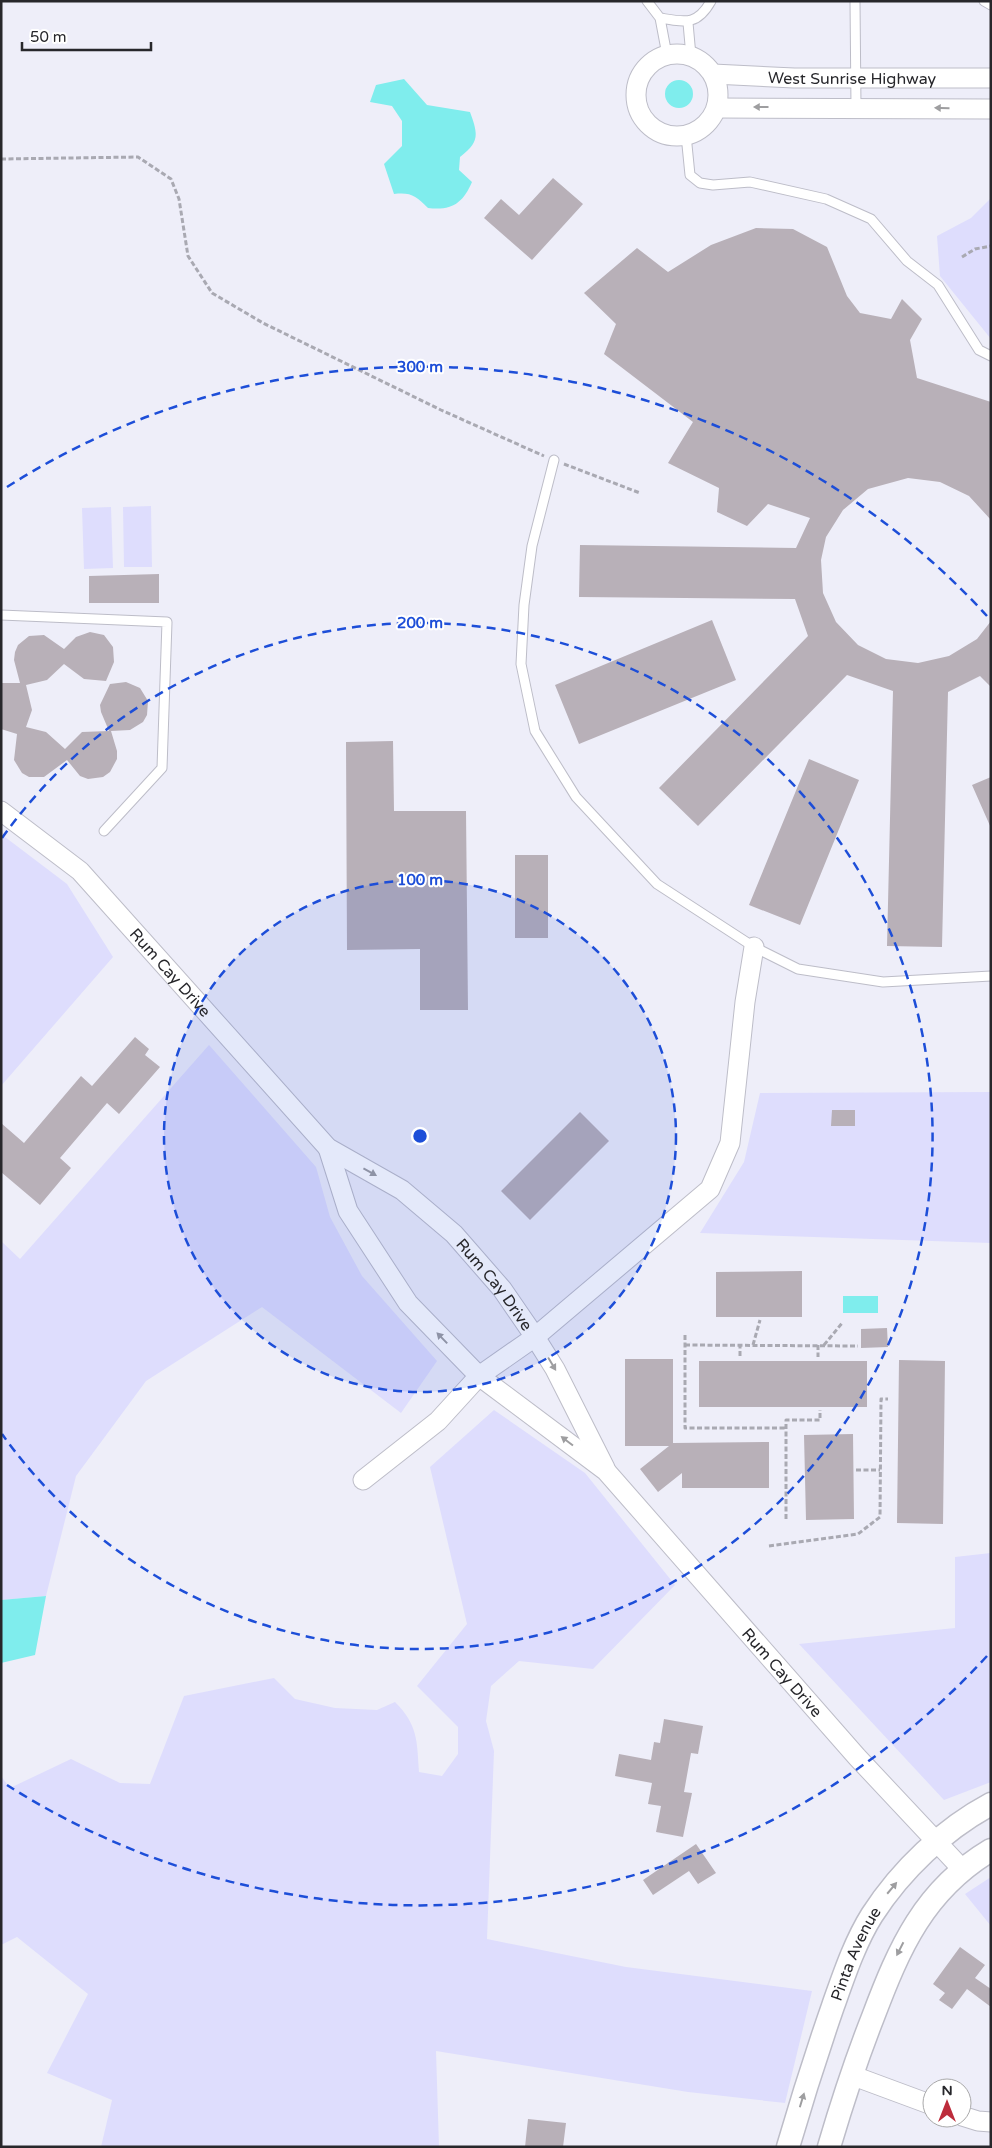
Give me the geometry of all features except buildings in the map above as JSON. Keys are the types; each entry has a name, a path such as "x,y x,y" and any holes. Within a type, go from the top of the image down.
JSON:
{"street":[{"path":"667,55 691,56 704,63 713,74 719,90 717,108 710,120 700,129 686,135 672,135 659,131 648,123 640,111 636,97 638,84 644,71 654,61 667,55"},
{"name":"West Sunrise Highway","path":"713,74 794,78 991,78"},
{"name":"West Sunrise Highway","path":"717,108 856,107 991,109"},
{"name":"Rum Cay Drive","path":"1,811 80,871 328,1148 402,1190 454,1234 502,1289 535,1337 555,1369 606,1470"},
{"path":"363,1480 438,1421 479,1376 535,1337 710,1189 730,1144 745,1002 754,947"},
{"name":"Rum Cay Drive","path":"328,1148 348,1210 408,1303 479,1376 606,1470 857,1757 963,1870"},
{"name":"Pinta Avenue","path":"788,2147 811,2067 857,1945 872,1916 891,1889 913,1864 938,1842 991,1804"},
{"path":"829,2147 851,2074 895,1959 907,1935 936,1897 963,1870 991,1850"},
{"path":"851,2074 922,2101"},
{"path":"972,2119 991,2122"}],"lane":[{"path":"647,1 660,18 667,55"},
{"path":"660,18 688,23 704,13 710,1"},
{"path":"855,1 856,107"},
{"path":"984,1 991,5"},
{"path":"688,23 691,56"},
{"path":"686,135 690,175 700,183 713,185 750,182 826,198 871,219 907,261 938,285 978,350 991,356"},
{"path":"554,460 532,546 524,604 521,664 535,731 576,797 657,884 754,947 798,969 883,982 991,976"},
{"path":"1,615 166,622 162,768 104,831"}],"path":[{"path":"1,159 138,157 171,179 179,199 188,256 212,293 263,323 440,410 554,460 640,493"},
{"path":"962,257 975,249 991,246"},
{"path":"753,1345 760,1320"},
{"path":"823,1346 843,1322"},
{"path":"685,1335 685,1428 786,1428"},
{"path":"685,1345 858,1346"},
{"path":"740,1345 740,1356"},
{"path":"818,1346 818,1357"},
{"path":"769,1546 858,1534 880,1517 881,1400 888,1400"},
{"path":"786,1519 786,1420 820,1420 820,1410"},
{"path":"856,1470 880,1470"}],"shaded area":[{"path":"991,198 991,339 940,276 937,236 971,218"},
{"path":"151,506 152,567 124,567 123,507"},
{"path":"111,507 113,568 84,569 82,508"},
{"path":"1,834 67,884 113,957 1,1086"},
{"path":"209,1045 316,1167 330,1217 362,1276 437,1361 401,1413 262,1307 146,1381 76,1476 46,1596 1,1600 1,1241 20,1259"},
{"path":"991,1092 991,1243 700,1233 744,1162 760,1093"},
{"path":"494,1410 585,1473 675,1585 593,1669 519,1661 491,1686 486,1721 494,1751 487,1939 626,1967 812,1991 785,2103 688,2092 436,2051 439,2147 101,2147 112,2100 47,2073 88,1994 17,1937 1,1945 1,1776 10,1788 71,1759 120,1783 150,1784 184,1696 274,1678 295,1699 335,1708 377,1710 395,1702 408,1718 415,1734 419,1772 442,1776 458,1754 458,1727 417,1686 467,1624 430,1467"},
{"path":"991,1553 991,1782 944,1800 799,1644 955,1628 955,1557"},
{"path":"991,1877 991,1926 965,1894"}],"water":[{"path":"404,79 427,105 470,112 475,126 476,137 471,147 460,157 459,170 472,182 465,195 450,207 428,208 413,196 394,194 384,164 402,146 402,121 392,106 370,102 376,85"},
{"path":"679,80 689,84 693,94 689,104 679,108 669,104 665,94 669,84"},
{"path":"843,1296 878,1296 878,1313 843,1313"},
{"path":"46,1596 35,1655 1,1663 1,1600"}]}
